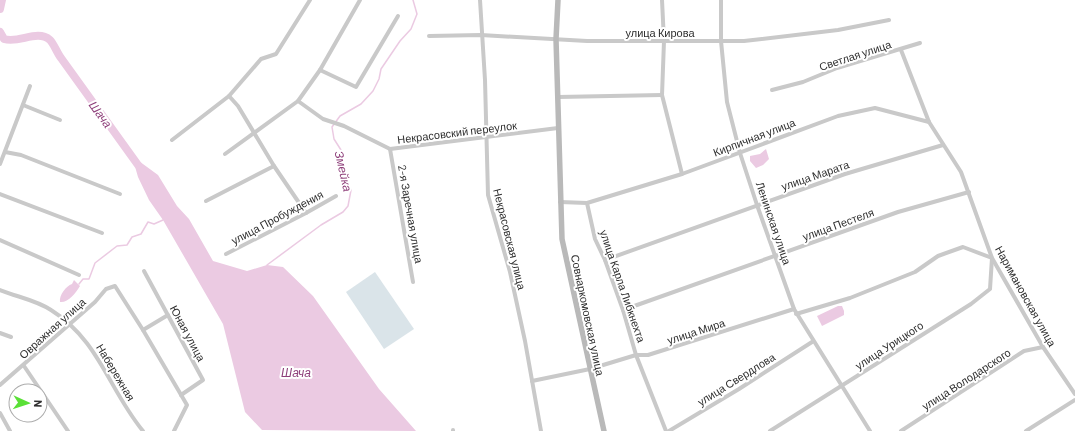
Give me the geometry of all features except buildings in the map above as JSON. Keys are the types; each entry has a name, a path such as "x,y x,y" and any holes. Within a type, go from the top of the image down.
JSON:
{"street":[{"path":"172,140 229,96 261,59 276,54 310,0"},
{"path":"224,154 298,101 320,70 360,0"},
{"name":"Некрасовская улица","path":"480,0 481,35 486,80 488,195 510,272 541,431"},
{"path":"558,0 556,39 560,202 587,203"},
{"path":"662,0 664,41 662,95 682,174"},
{"name":"Ленинская улица","path":"721,0 721,41 728,102 740,153 757,205 796,314 812,342 870,431"},
{"path":"320,70 356,87 398,16"},
{"name":"улица Кирова","path":"429,36 481,35 556,39 744,41 838,30 889,20"},
{"name":"Светлая улица","path":"772,90 804,82 837,68 901,50 920,43"},
{"name":"Наримановская улица","path":"901,50 929,122 961,172 992,258 1043,347 1075,394"},
{"path":"0,164 30,86"},
{"path":"558,97 662,95"},
{"path":"229,96 238,106 274,166 306,213"},
{"name":"Некрасовский переулок","path":"298,101 326,120 344,126 390,149 558,128"},
{"path":"23,105 60,120"},
{"name":"Кирпичная улица","path":"587,203 682,174 838,116 875,108 929,122"},
{"name":"улица Марата","path":"605,260 845,174 943,145"},
{"name":"2-я Заречная улица","path":"390,149 413,282"},
{"path":"5,152 21,155 120,194"},
{"path":"206,201 274,166"},
{"name":"улица Пестеля","path":"623,310 898,212 969,192"},
{"path":"0,194 102,233"},
{"name":"улица Пробуждения","path":"226,254 336,196"},
{"name":"Совнаркомовская улица","path":"560,202 562,239 604,431"},
{"name":"улица Карла Либкнехта","path":"587,203 595,239 605,260 623,310 636,356 668,431"},
{"path":"0,240 79,275"},
{"path":"796,314 850,298 915,272 938,256 963,247 992,258"},
{"name":"улица Урицкого","path":"770,431 971,304 990,289 992,258"},
{"name":"Юная улица","path":"144,271 203,380 181,394"},
{"name":"Овражная улица","path":"0,385 24,366 71,324 95,302 106,289 115,286 143,330"},
{"name":"Набережная","path":"0,290 30,300 51,310 81,333 143,431"},
{"name":"улица Мира","path":"532,381 590,369 636,356 648,355 794,309"},
{"path":"168,315 143,330 187,405 174,431"},
{"path":"0,333 11,337"},
{"name":"улица Свердлова","path":"668,431 739,389 812,342"},
{"name":"улица Володарского","path":"901,431 1024,351 1043,347"},
{"path":"24,366 68,431"},
{"path":"1026,431 1075,400"},
{"path":"0,413 10,431"}],"shaded area":[{"path":"375,272 414,329 384,349 346,292"}],"water":[{"path":"766,149 769,159 763,165 756,168 750,161 750,156 760,154"},
{"name":"Шача","path":"132,156 158,175 177,206 189,219 213,261 247,271 267,265 283,267 313,296 379,389 416,431 262,430 245,412 223,324 163,220 149,200 138,177"},
{"path":"74,280 80,286 69,299 60,302 63,291 72,284"},
{"path":"838,306 842,306 844,315 822,326 817,316"}],"waterway":[{"name":"Шача","path":"0,9 2,0"},
{"name":"Змейка","path":"267,265 321,225 343,212 348,206 351,190 342,173 341,150 334,139 332,127 340,116 361,104 373,91 379,79 381,69 400,41 411,29 417,14 413,0"},
{"name":"Шача","path":"0,32 4,39 10,40 34,36 45,37 50,40 138,165"},
{"path":"79,284 83,279 89,279 95,263 117,246 127,245 132,237 141,234 148,222 154,224 163,220"}]}
